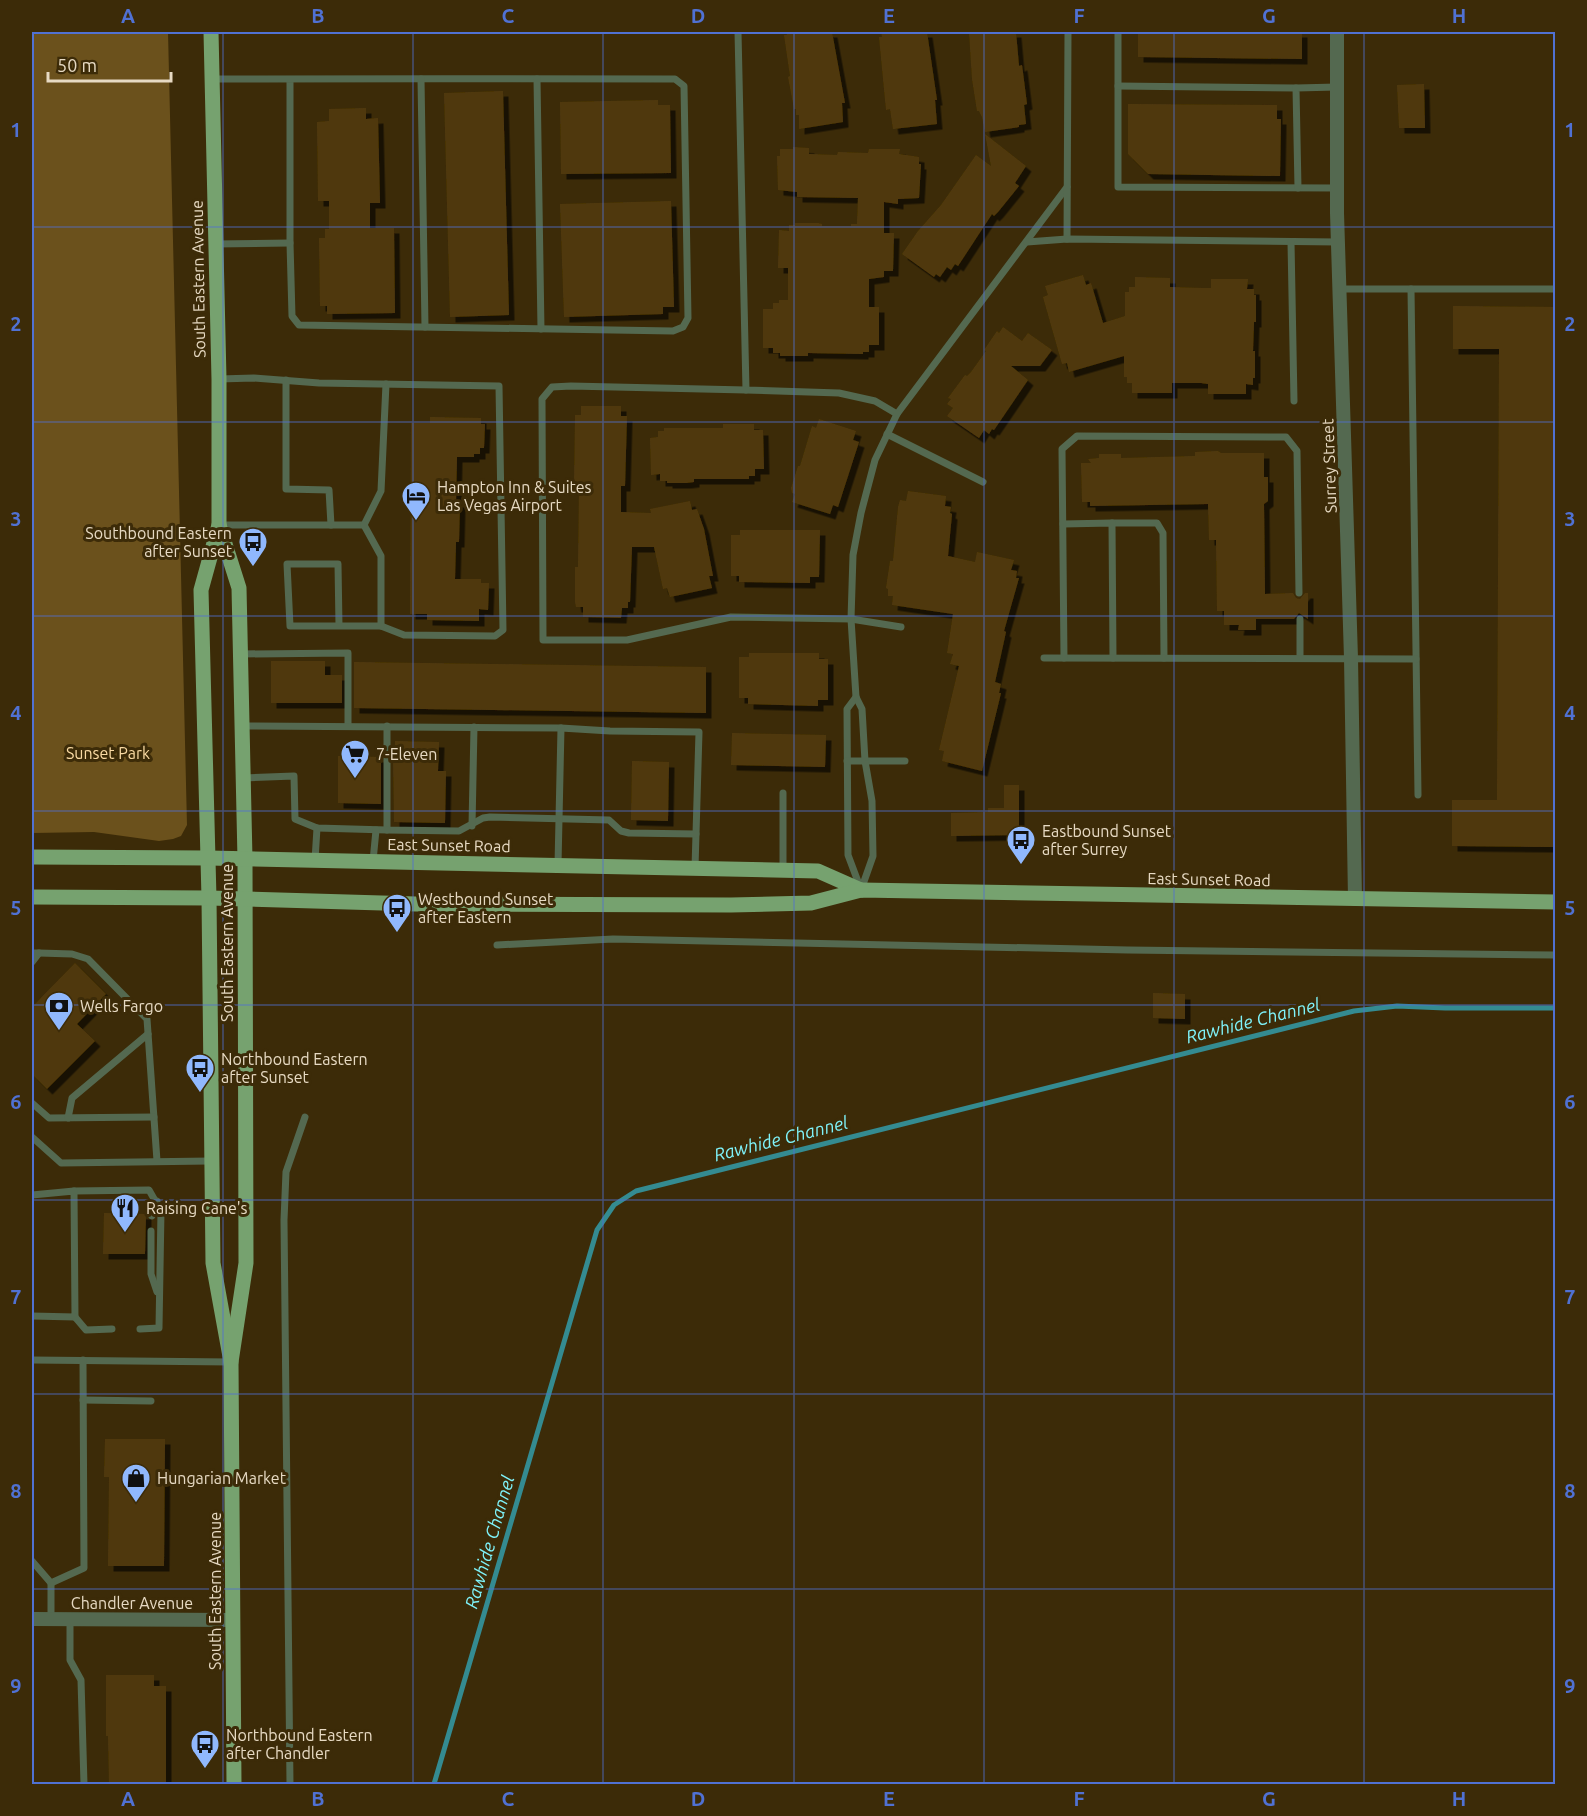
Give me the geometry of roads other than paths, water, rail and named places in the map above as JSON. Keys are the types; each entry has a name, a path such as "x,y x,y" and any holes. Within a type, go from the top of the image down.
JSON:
{"main road":[{"name":"South Eastern Avenue","path":"211,32 219,379 219,525 201,590 209,898 210,1161 213,1263 231,1362"},
{"name":"South Eastern Avenue","path":"219,525 239,588 245,858 246,1263 231,1362 234,1785"},
{"name":"East Sunset Road","path":"32,857 245,858 818,871 861,890"},
{"name":"East Sunset Road","path":"32,897 209,898 416,904 742,904 811,903 861,890 1556,902"}],"street":[{"name":"Surrey Street","path":"1337,32 1338,242 1351,658 1355,899"},
{"name":"Chandler Avenue","path":"32,1619 233,1620"}],"lane":[{"path":"738,32 746,390"},
{"path":"1067,239 1068,32"},
{"path":"1118,32 1118,187 1337,188"},
{"path":"212,79 290,79 421,79 537,79 675,79 684,86 688,318 682,327 673,331 299,326 292,316 290,79"},
{"path":"421,79 425,327"},
{"path":"537,79 541,329"},
{"path":"1118,86 1337,87"},
{"path":"1296,88 1298,188"},
{"path":"861,890 873,855 872,801 865,761 862,709 856,697 851,619 853,555 874,460 897,414 1067,187"},
{"path":"1027,242 1067,239 1338,242"},
{"path":"1291,242 1294,401"},
{"path":"215,244 290,243"},
{"path":"1340,289 1556,290"},
{"path":"1411,290 1418,795"},
{"path":"219,379 255,378 499,386 503,630 495,636 404,635 381,626 339,626 290,626 287,564 338,564 339,626"},
{"path":"286,380 286,489 329,490 331,525"},
{"path":"364,525 381,491 386,384"},
{"path":"897,414 874,401 839,393 552,387 542,399 543,639 627,639 731,616 851,619 901,627"},
{"path":"887,434 983,482"},
{"path":"1064,658 1062,449 1077,436 1286,437 1297,451 1299,593"},
{"path":"1063,524 1157,523 1163,533 1164,658"},
{"path":"1112,524 1113,658"},
{"path":"219,525 364,525"},
{"path":"364,525 381,556 381,626"},
{"path":"1299,619 1300,658"},
{"path":"241,654 348,653 348,726"},
{"path":"1044,658 1416,659"},
{"path":"856,697 847,709 848,855 861,890"},
{"path":"243,726 561,728 699,732 695,868"},
{"path":"387,726 387,830"},
{"path":"471,826 474,727"},
{"path":"558,865 561,728"},
{"path":"847,761 905,761"},
{"path":"244,778 294,776 296,819 317,828 459,831 483,818 490,817 559,818 609,820 621,831 629,832 696,834"},
{"path":"783,793 783,870"},
{"path":"315,860 317,828"},
{"path":"373,861 375,830"},
{"path":"496,945 613,939 1116,950 1556,955"},
{"path":"32,962 35,953 72,954 88,959 147,1019 157,1161"},
{"path":"68,1118 72,1098 148,1034"},
{"path":"32,1103 49,1118 154,1117"},
{"path":"290,1785 284,1220 286,1172 305,1117"},
{"path":"32,1137 61,1163 210,1161"},
{"path":"32,1196 74,1191 149,1190 161,1211 159,1328 140,1329"},
{"path":"74,1191 75,1317 86,1330 112,1329"},
{"path":"152,1216 157,1202"},
{"path":"151,1231 150,1274 159,1297"},
{"path":"32,1316 75,1317"},
{"path":"32,1360 231,1362"},
{"path":"51,1583 84,1568 83,1360"},
{"path":"83,1400 151,1401"},
{"path":"32,1561 51,1583 51,1619"},
{"path":"70,1619 70,1660 81,1680 84,1785"}],"waterway":[{"name":"Rawhide Channel","path":"434,1784 597,1230 614,1205 636,1191 1354,1011 1397,1006 1556,1008"}],"place":[{"name":"Hampton Inn & Suites Las Vegas Airport","path":"416,522"},
{"name":"Southbound Eastern after Sunset","path":"253,568"},
{"name":"7-Eleven","path":"355,780"},
{"name":"Eastbound Sunset after Surrey","path":"1021,866"},
{"name":"Westbound Sunset after Eastern","path":"397,934"},
{"name":"Wells Fargo","path":"59,1032"},
{"name":"Northbound Eastern after Sunset","path":"200,1094"},
{"name":"Raising Cane's","path":"125,1234"},
{"name":"Hungarian Market","path":"136,1504"},
{"name":"Northbound Eastern after Chandler","path":"205,1770"}],"park label":[{"name":"Sunset Park","path":"108,753"}]}
